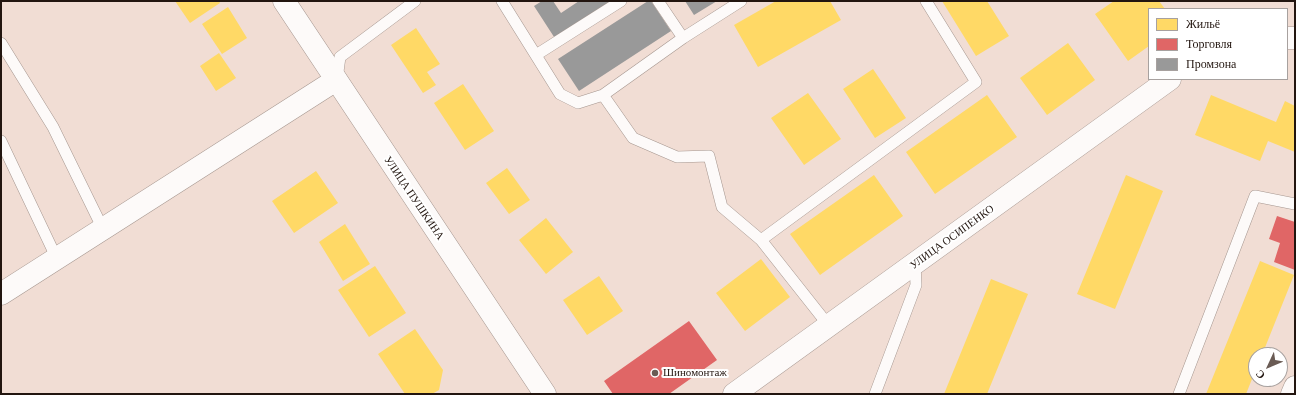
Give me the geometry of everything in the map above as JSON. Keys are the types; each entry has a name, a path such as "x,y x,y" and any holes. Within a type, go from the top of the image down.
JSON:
{"street":[{"name":"УЛИЦА ПУШКИНА","path":"284,1 545,394"},
{"path":"3,288 57,259 336,80"},
{"name":"УЛИЦА ОСИПЕНКО","path":"734,394 1169,80"},
{"path":"1292,394 1295,387"}],"lane":[{"path":"336,80 340,58 415,1"},
{"path":"502,1 560,94 578,103 603,95 683,38 741,1"},
{"path":"536,55 621,1"},
{"path":"658,1 683,38"},
{"path":"761,240 976,82 926,1"},
{"path":"1,43 52,127 103,229"},
{"path":"603,95 633,138 677,158 709,156 722,207 761,240 829,326"},
{"path":"1,141 57,259"},
{"path":"1179,394 1255,196 1295,204"},
{"path":"875,394 916,285 915,264"}],"building: Жильё":[{"path":"175,1 219,1 220,3 190,23"},
{"path":"776,1 830,1 841,20 758,67 734,25"},
{"path":"942,1 987,1 1009,36 976,56"},
{"path":"1114,1 1159,1 1164,8 1148,8 1148,47 1128,61 1095,14"},
{"path":"228,7 247,38 222,54 202,24"},
{"path":"416,28 440,64 427,72 436,85 423,93 391,45"},
{"path":"1068,43 1095,80 1047,115 1020,78"},
{"path":"219,53 236,78 216,91 200,66"},
{"path":"873,69 906,118 875,138 843,89"},
{"path":"463,84 494,131 465,150 434,103"},
{"path":"808,93 841,139 804,165 771,118"},
{"path":"987,95 1017,137 935,194 906,152"},
{"path":"1211,95 1276,122 1285,101 1295,106 1295,152 1268,141 1260,161 1195,135"},
{"path":"507,168 530,200 509,214 486,183"},
{"path":"316,171 338,203 294,233 272,201"},
{"path":"874,175 903,216 820,275 790,234"},
{"path":"1126,175 1163,191 1115,309 1077,294"},
{"path":"546,218 573,252 546,274 519,240"},
{"path":"345,224 370,264 343,281 319,242"},
{"path":"761,259 790,297 745,331 716,293"},
{"path":"1260,261 1294,275 1265,347 1248,347 1249,387 1246,394 1206,394"},
{"path":"375,266 406,313 369,337 338,290"},
{"path":"599,276 623,311 587,335 563,300"},
{"path":"991,279 1028,294 987,394 944,394"},
{"path":"415,329 443,370 439,390 432,394 405,394 378,354"}],"building: Торговля":[{"path":"1277,216 1295,222 1295,270 1274,262 1280,243 1269,239"},
{"path":"689,321 717,360 669,394 613,394 604,381"}],"building: Промзона":[{"path":"542,1 553,1 561,13 579,1 618,1 556,40 534,6"},
{"path":"648,1 651,1 671,31 579,91 558,59"},
{"path":"685,1 717,1 694,15"}],"place":[{"name":"Шиномонтаж","path":"655,373"}]}
